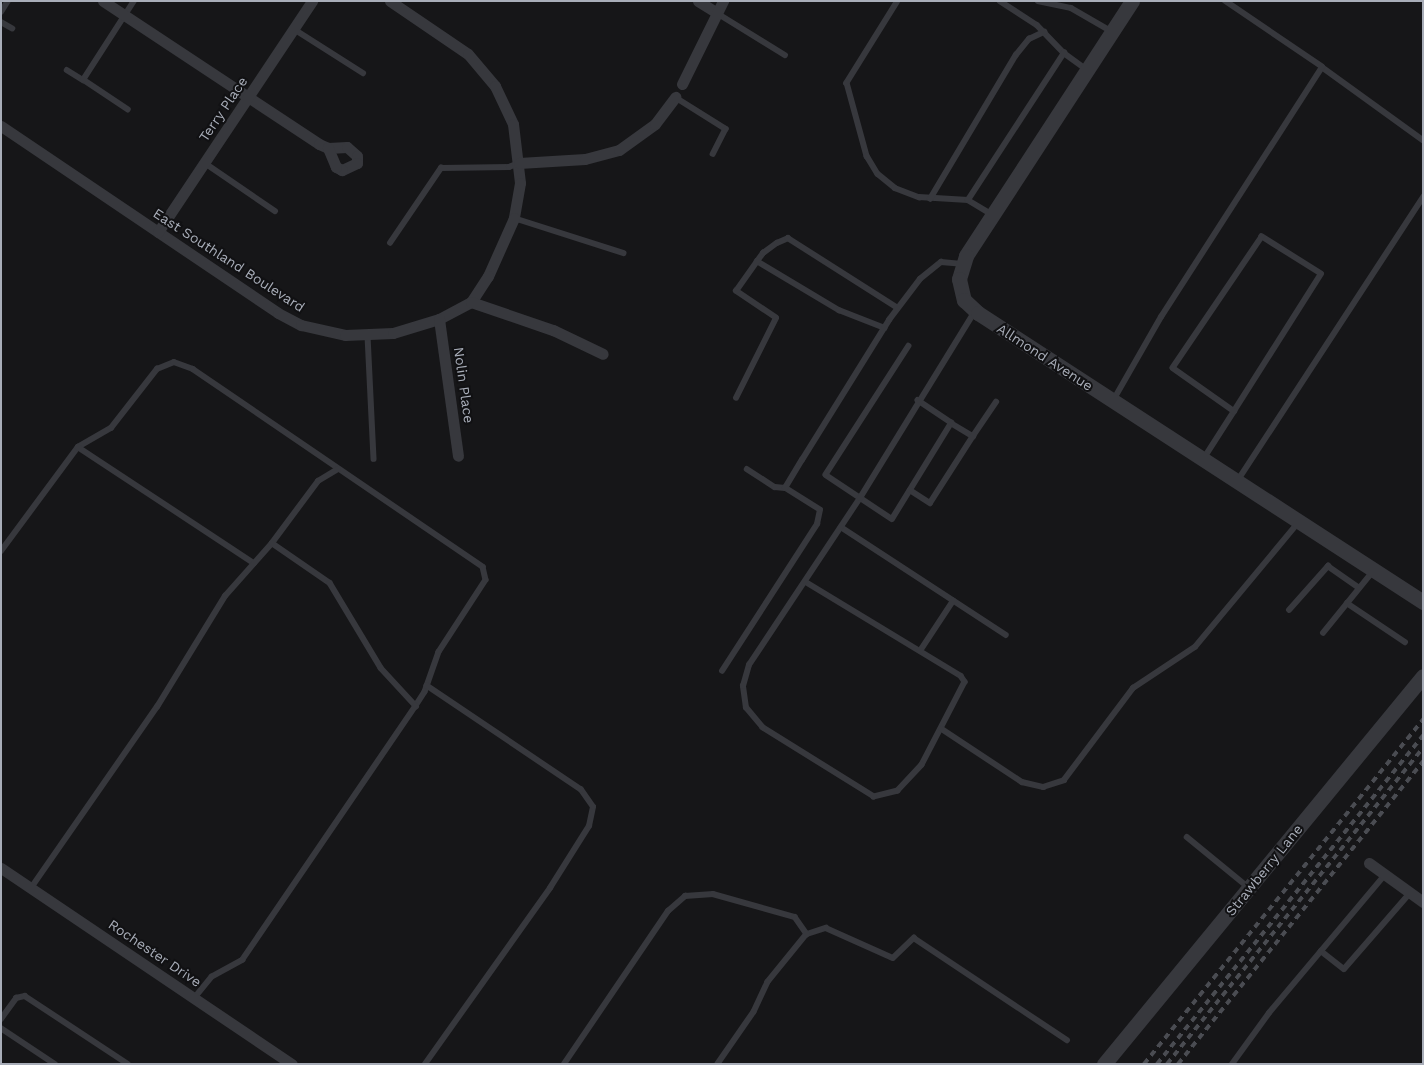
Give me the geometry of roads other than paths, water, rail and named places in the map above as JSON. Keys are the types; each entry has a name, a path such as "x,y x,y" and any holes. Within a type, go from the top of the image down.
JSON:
{"street":[{"path":"103,1 328,148"},
{"name":"Terry Place","path":"158,232 250,98 312,1"},
{"path":"390,1 457,45 486,73 514,124 520,183 514,218 488,276 471,302 552,330 602,354"},
{"path":"698,1 717,13"},
{"path":"682,84 723,1"},
{"name":"Allmond Avenue","path":"1132,1 962,264 959,287 964,300 975,311 1423,602"},
{"path":"519,163 585,159 619,150 654,124 674,97"},
{"name":"East Southland Boulevard","path":"1,126 278,313 301,325 322,332 368,336 392,333 439,319 471,302"},
{"name":"Nolin Place","path":"439,319 458,456"},
{"name":"Strawberry Lane","path":"1104,1064 1423,676"},
{"path":"1369,863 1423,902"},
{"name":"Rochester Drive","path":"2,869 292,1064"}],"lane":[{"path":"1,12 8,1"},
{"path":"84,80 134,1"},
{"path":"898,1 847,83 867,156 878,174 895,188 930,198 968,200 993,215"},
{"path":"1000,1 1044,32 1064,54 1088,70"},
{"path":"1038,1 1071,8 1112,32"},
{"path":"1225,1 1322,67 1423,140"},
{"path":"717,13 785,55"},
{"path":"1,22 12,28"},
{"path":"294,29 363,73"},
{"path":"930,198 1016,55 1029,39 1044,32"},
{"path":"968,200 1064,54"},
{"path":"1113,401 1160,316 1322,67"},
{"path":"67,70 128,110"},
{"path":"674,97 726,129 712,154"},
{"path":"390,243 441,168 509,167 519,163"},
{"path":"205,164 276,211"},
{"path":"1237,481 1423,197"},
{"path":"514,218 624,253"},
{"path":"1203,459 1234,411 1320,274 1262,237 1173,368 1234,411"},
{"path":"736,398 776,318 736,291 763,254 788,238 898,308"},
{"path":"757,261 838,310 884,328"},
{"path":"785,488 884,328 920,279 941,262 962,264"},
{"path":"806,582 962,676 965,682 922,765 898,791 874,797 763,728 746,708 743,686 749,665 806,582 860,498 975,311"},
{"path":"368,336 374,459"},
{"path":"909,346 826,475 892,519 951,422"},
{"path":"1,551 78,447 111,428 157,369 174,362 192,369 483,567 486,580 439,652 427,686 416,706 243,960 212,977 195,998"},
{"path":"918,401 973,436"},
{"path":"910,490 930,503 996,402"},
{"path":"78,447 254,563"},
{"path":"31,888 157,708 225,596 272,543 318,481 338,469"},
{"path":"722,671 817,524 820,510 785,488 775,486 747,469"},
{"path":"942,729 1022,782 1043,787 1064,780 1133,688 1195,647 1299,522"},
{"path":"841,527 1006,635"},
{"path":"272,543 330,583 381,668 416,706"},
{"path":"1289,610 1328,566 1359,588"},
{"path":"1323,633 1374,570"},
{"path":"920,651 953,601"},
{"path":"1347,603 1405,642"},
{"path":"425,1064 550,888 589,826 593,808 581,790 427,686"},
{"path":"1187,837 1250,888"},
{"path":"1232,1064 1279,1003 1385,875"},
{"path":"1321,952 1344,969 1410,893"},
{"path":"564,1064 668,911 685,896 713,894 795,917 807,934"},
{"path":"718,1064 754,1012 768,982 807,934 826,928 892,958 914,938 1068,1040"},
{"path":"1,1019 16,998 25,996 128,1064"},
{"path":"1,1028 55,1064"}],"railway":[{"path":"1144,1064 1423,719"},
{"path":"1157,1064 1423,735"},
{"path":"1167,1064 1423,748"},
{"path":"1178,1064 1423,761"}]}
